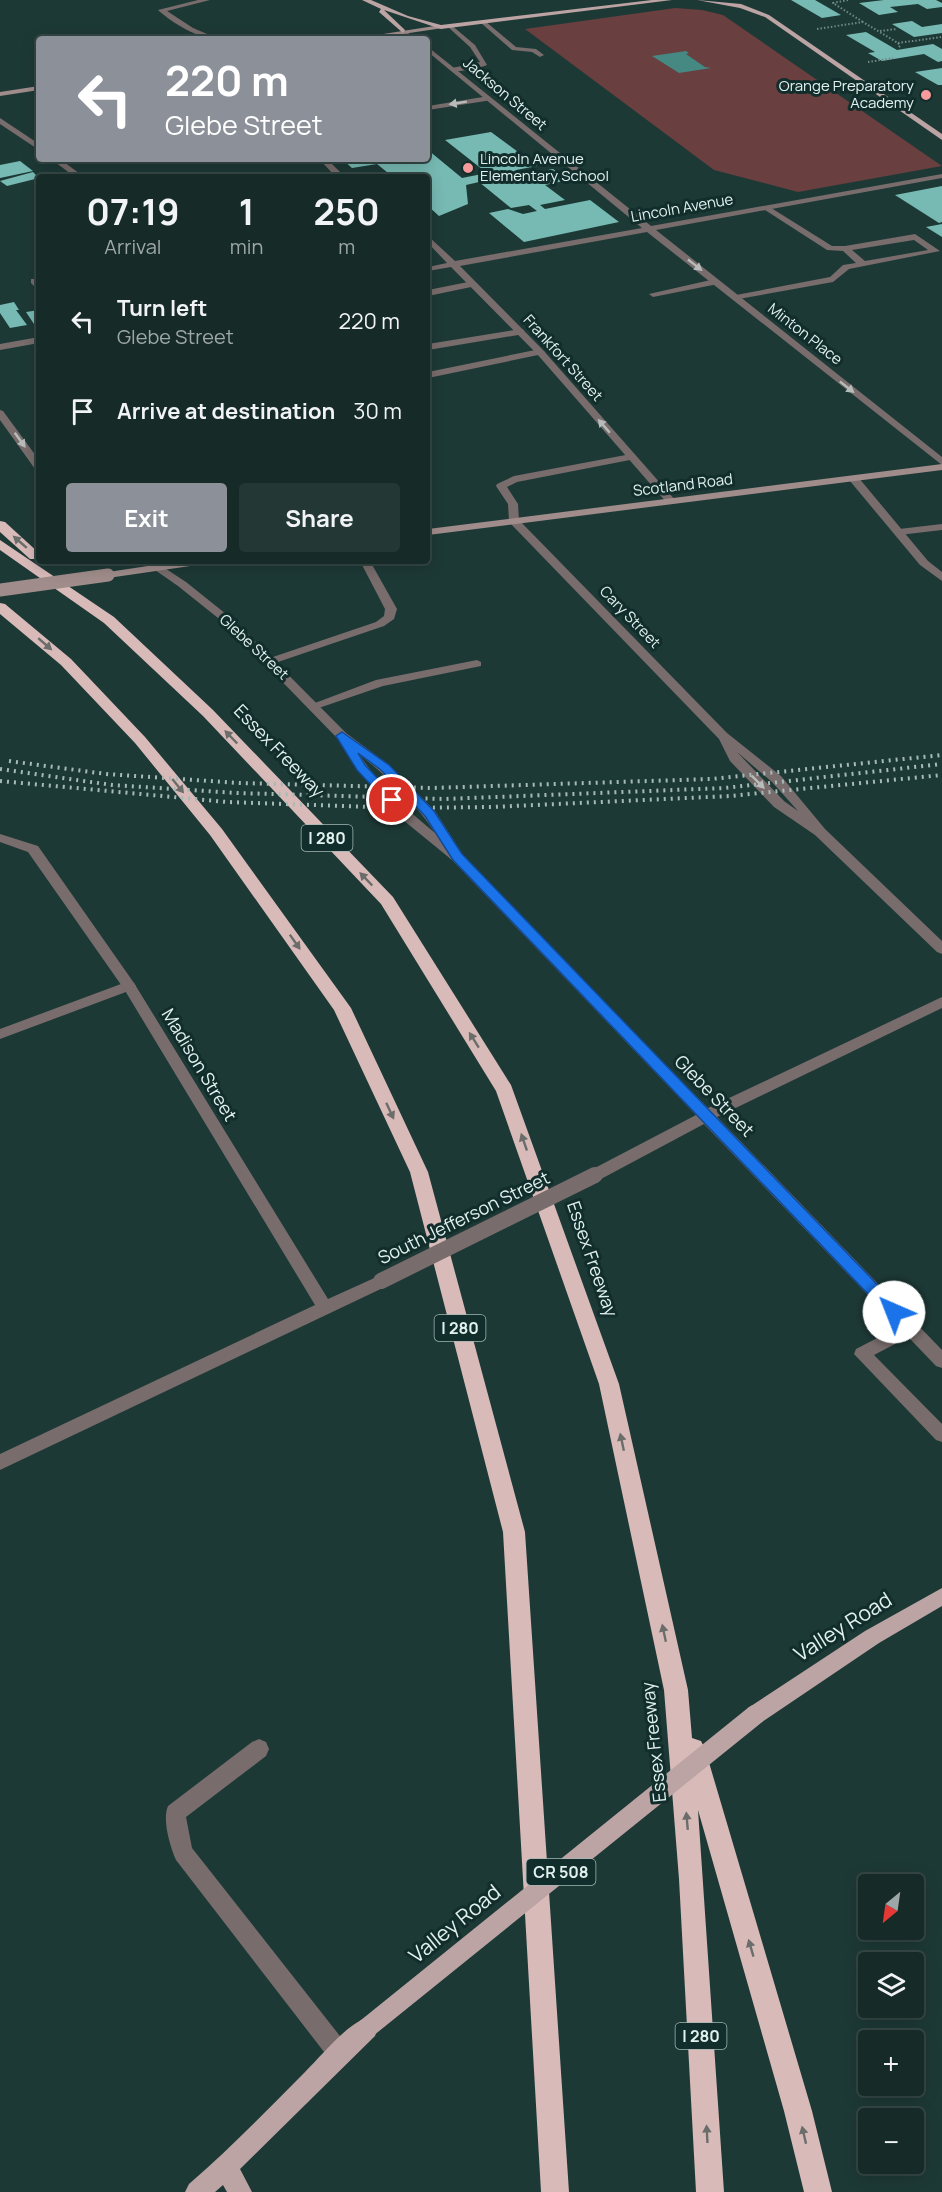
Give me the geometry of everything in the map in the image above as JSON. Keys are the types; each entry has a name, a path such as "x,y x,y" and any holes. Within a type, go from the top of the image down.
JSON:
{"highway":[{"path":"0,525 36,556"},
{"name":"Essex Freeway","path":"0,544 109,620 208,713 387,901 505,1089 609,1384 676,1690 692,1880 710,2192"},
{"path":"45,564 109,620"},
{"name":"I 280","path":"0,607 66,662 140,740 216,832 342,1008 419,1172 514,1532 555,2192"},
{"path":"676,1690 798,2111 818,2192"}],"main road":[{"path":"365,0 441,27"},
{"path":"372,36 669,0"},
{"path":"700,0 754,10 942,138"},
{"path":"748,0 754,10"},
{"path":"375,5 403,31"},
{"path":"0,94 36,88"},
{"name":"Scotland Road","path":"430,532 854,480 942,467"},
{"path":"0,590 108,575 152,564"},
{"name":"Valley Road","path":"197,2192 226,2168 339,2053 367,2028 755,1715 872,1637 942,1596"},
{"path":"226,2168 240,2192"}],"street":[{"path":"207,0 161,10 191,29 208,36"},
{"path":"483,22 514,49 534,50 540,55"},
{"path":"450,26 473,46 484,63 476,67 455,70"},
{"path":"403,31 409,36"},
{"name":"Jackson Street","path":"430,51 649,229"},
{"path":"430,108 489,99"},
{"path":"0,120 36,146"},
{"path":"59,162 76,174"},
{"path":"326,162 338,174"},
{"name":"Lincoln Avenue","path":"430,269 942,176"},
{"path":"736,298 833,279 846,267 936,251 915,237 845,249 830,248 768,208"},
{"name":"Minton Place","path":"649,229 942,462"},
{"name":"Frankfort Street","path":"430,241 540,352 671,501"},
{"path":"845,249 863,264"},
{"path":"652,294 715,282"},
{"path":"430,293 472,284"},
{"path":"430,347 521,332"},
{"path":"0,347 36,341"},
{"path":"430,375 540,352"},
{"path":"0,413 36,463"},
{"path":"514,521 513,504 501,486 514,479 631,457"},
{"path":"854,480 924,563 942,578"},
{"name":"Cary Street","path":"514,521 723,736 734,758 764,789 779,804 820,832 942,949"},
{"path":"899,532 942,527"},
{"name":"Glebe Street","path":"152,564 232,624 271,661 342,736 361,767 408,817 457,857 942,1361"},
{"path":"271,661 380,624 390,617 391,609 367,564"},
{"path":"313,706 380,683 477,664"},
{"name":"Madison Street","path":"0,838 33,849 129,987 325,1308"},
{"path":"2,1034 129,987"},
{"name":"South Jefferson Street","path":"0,1462 381,1281 595,1175 706,1116 942,1002"},
{"path":"910,1328 862,1354 942,1435"},
{"path":"259,1749 176,1813 183,1853 339,2053"}],"path":[{"path":"848,0 833,3 898,43 942,37"},
{"path":"810,30 863,22"},
{"path":"879,32 897,29"},
{"path":"898,43 898,48"},
{"path":"861,63 892,58"}],"shaded area":[{"path":"675,8 702,10 723,15 942,166 798,192 714,170 525,29"}],"water":[{"path":"686,51 689,53 686,54 705,67 711,68 679,73 652,56"}],"building":[{"path":"791,0 815,0 841,15 822,18"},
{"path":"884,0 936,0 942,3 942,7 927,9 918,4 890,7 898,12 879,15 859,3"},
{"path":"912,21 922,27 942,24 942,33 914,37 892,24"},
{"path":"866,32 897,50 933,44 942,49 942,61 938,62 924,54 882,61 868,53 875,52 846,35"},
{"path":"942,68 942,85 915,72"},
{"path":"491,132 537,166 516,170 522,175 553,169 568,180 545,185 565,200 540,205 545,209 590,200 619,222 524,242 489,213 508,209 523,214 537,211 529,205 511,208 479,182 466,185 468,204 439,216 430,208 430,174 389,174 377,164 352,168 345,162 430,162 430,152 462,178 487,173 445,140"},
{"path":"20,161 33,171 0,178 0,165"},
{"path":"33,172 36,175 36,179 7,186 0,181"},
{"path":"942,186 942,222 939,223 895,195"},
{"path":"942,224 942,237 926,227"},
{"path":"14,302 19,310 16,310 27,325 10,328 0,313 0,305"},
{"path":"36,310 36,324 34,324 26,312"}],"railway":[{"path":"9,761 106,774 239,783 431,788 711,779 942,755"},
{"path":"0,769 112,785 237,793 445,799 725,788 942,764"},
{"path":"0,781 227,802 398,808 492,807 730,796 942,775"}],"place":[{"name":"Orange Preparatory Academy","path":"926,95"},
{"name":"Lincoln Avenue Elementary School","path":"468,168"}],"route":[{"path":"392,800 361,767 342,736 385,768 430,814 457,857 894,1312"}]}
